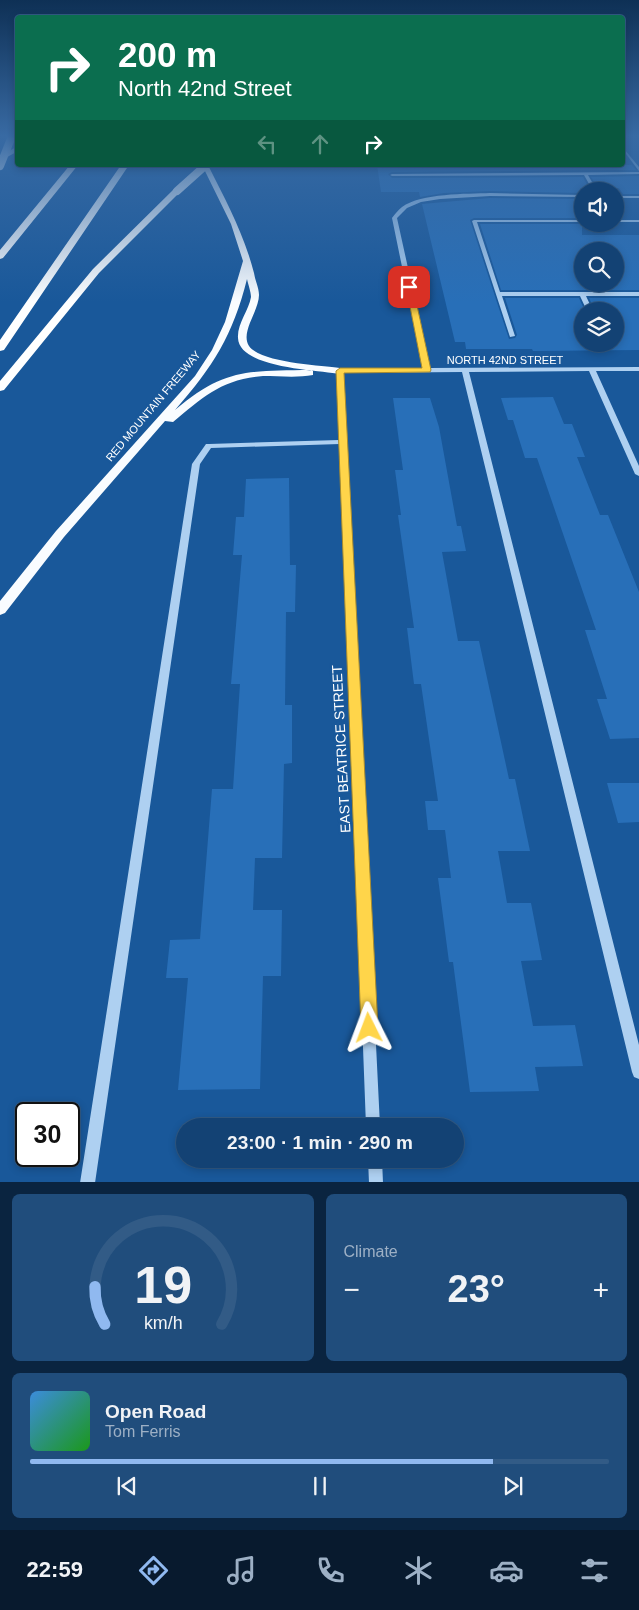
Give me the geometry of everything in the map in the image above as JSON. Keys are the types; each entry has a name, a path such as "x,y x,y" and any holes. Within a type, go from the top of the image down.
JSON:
{"highway":[{"path":"0,256 53,191"},
{"path":"0,348 107,191"},
{"path":"0,388 96,271 177,191"}],"main road":[{"name":"RED MOUNTAIN FREEWAY","path":"0,610 60,534 198,378 220,345 234,315 247,261 240,236 218,191"},
{"path":"247,261 255,296 242,337 245,347 255,356 271,361 340,371"},
{"path":"147,437 213,386 230,379 248,375 340,371"}],"street":[{"path":"427,370 394,218 405,207 427,199 459,196 574,196"},
{"path":"624,196 639,197"},
{"path":"512,336 474,221 574,221"},
{"path":"624,221 639,221"},
{"path":"498,294 639,294"},
{"path":"582,294 586,302"},
{"name":"NORTH 42ND STREET","path":"340,371 639,369"},
{"path":"592,370 639,474"},
{"name":"EAST BEATRICE STREET","path":"340,371 373,1118"},
{"path":"465,371 639,1072"},
{"path":"375,1168 376,1182"}],"lane":[{"path":"88,1182 196,464 209,446 343,442"}],"building":[{"path":"381,191 486,191 444,193 420,197 419,192"},
{"path":"497,191 574,191 574,193"},
{"path":"624,191 639,191 639,194 624,194"},
{"path":"490,198 574,199 574,218 474,218 470,220 509,339 515,338 517,335 505,298 579,298 581,302 574,302 574,351 466,349 465,342 455,342 422,204"},
{"path":"480,224 574,224 574,232 582,232 582,235 639,235 639,290 624,290 624,242 574,242 574,290 501,290"},
{"path":"589,298 639,298 639,350 624,350 624,302 591,302"},
{"path":"553,397 564,424 572,424 585,457 577,457 600,515 608,515 639,592 639,738 610,739 597,699 607,699 585,630 596,630 537,458 525,458 513,420 508,420 501,398"},
{"path":"393,398 430,398 439,427 457,526 461,526 466,551 442,552 458,641 479,641 509,779 515,779 530,851 498,851 507,903 531,903 542,960 521,961 533,1026 575,1025 583,1066 535,1067 539,1091 470,1092 453,962 449,962 438,878 451,878 445,830 428,830 425,801 438,801 421,684 414,684 407,628 414,628 398,515 401,515 395,470 403,470"},
{"path":"289,478 290,565 296,565 295,612 286,612 285,705 292,705 292,763 284,764 282,858 255,858 253,910 282,910 281,976 263,976 260,1089 178,1090 188,978 166,978 170,940 200,939 212,789 233,789 240,684 231,684 242,555 233,555 236,517 244,517 246,479"},
{"path":"607,783 639,783 639,822 618,823"}],"route":[{"path":"369,1028 340,371 427,370 409,287"}]}
